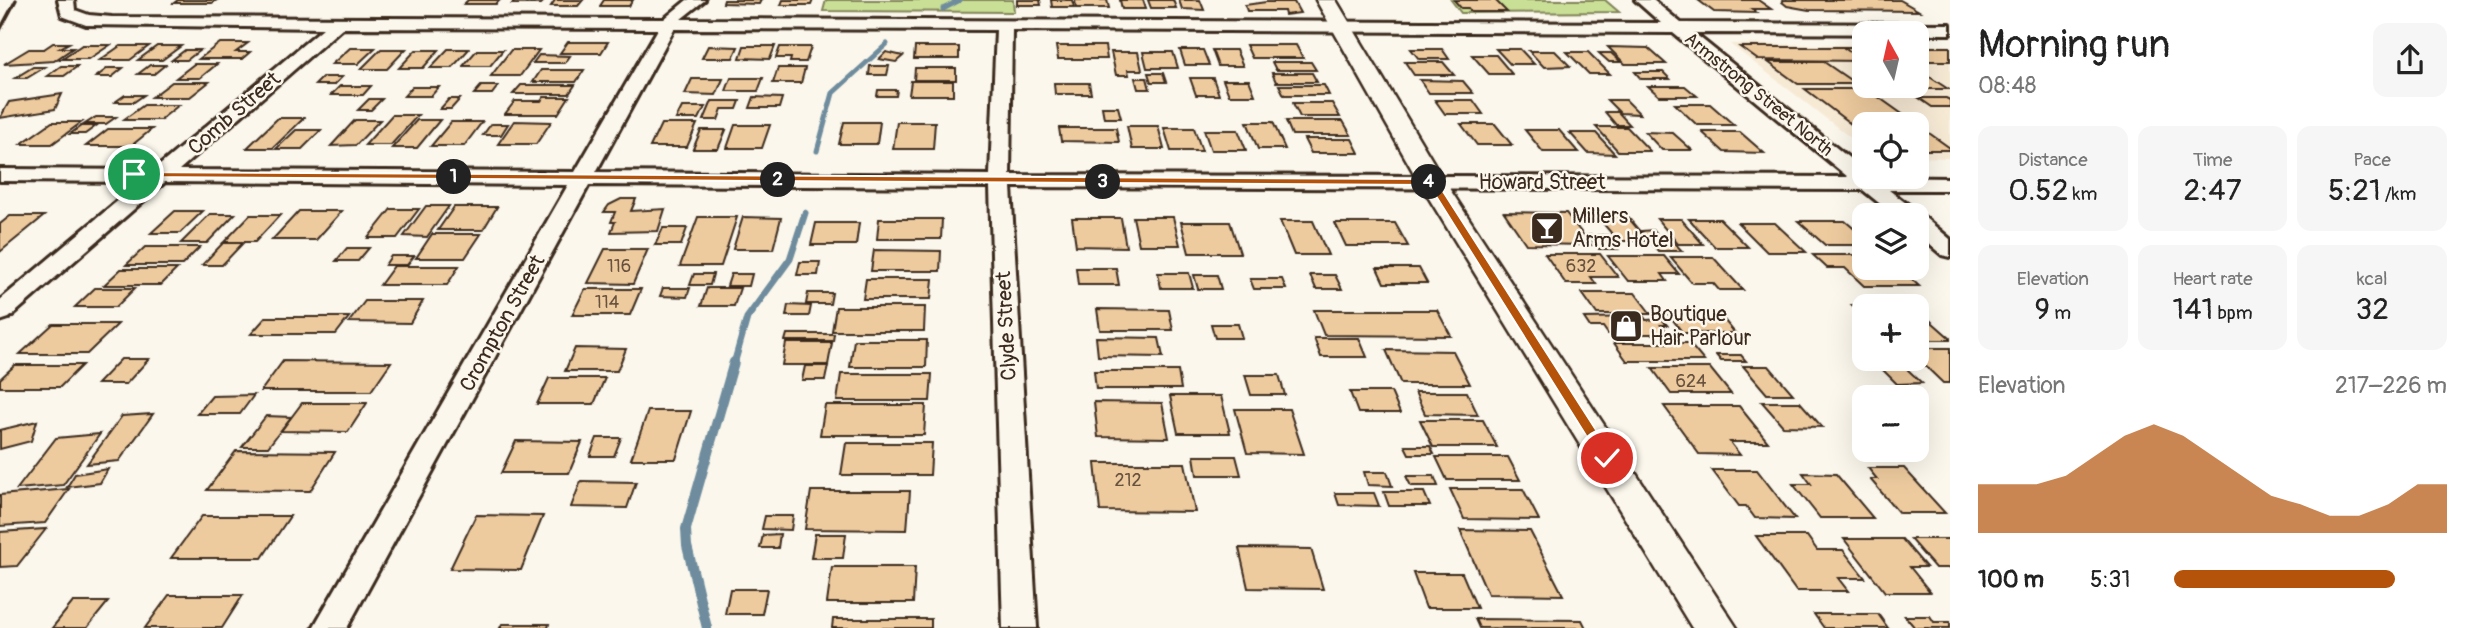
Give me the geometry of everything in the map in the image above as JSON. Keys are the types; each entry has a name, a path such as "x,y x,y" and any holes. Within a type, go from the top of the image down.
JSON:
{"main road":[{"path":"1333,13 1432,182 1715,628"}],"street":[{"name":"Crompton Street","path":"330,628 584,178 671,14 698,0"},
{"name":"Armstrong Street North","path":"1643,0 1852,170"},
{"path":"67,6 86,20 112,22 339,22 671,14 1004,25 1333,13 1677,28 1950,29"},
{"name":"Comb Street","path":"0,313 339,22"},
{"name":"Clyde Street","path":"1004,25 1000,181 1020,628"},
{"name":"Howard Street","path":"0,174 1000,181 1852,183"},
{"name":"Howard Street","path":"1929,184 1950,184"},
{"name":"Armstrong Street North","path":"1875,189 1892,203"},
{"path":"1929,233 1950,250"}],"shaded area":[{"path":"1730,44 1852,45 1852,98 1929,98 1929,45 1950,45 1950,158 1929,157 1929,112 1852,112 1852,139"}],"green space":[{"path":"826,0 1013,0 1014,12 823,11"},
{"path":"1451,0 1605,0 1619,12 1461,13"}],"building":[{"path":"178,0 217,0 212,3 174,3"},
{"path":"468,0 500,0 496,4 464,4"},
{"path":"515,0 545,0 541,4 512,4"},
{"path":"555,0 583,0 578,6 551,6"},
{"path":"604,0 633,0 629,6 600,6"},
{"path":"724,0 761,0 759,4 723,3"},
{"path":"783,0 813,0 811,5 781,5"},
{"path":"1017,0 1040,0 1041,5 1017,5"},
{"path":"1051,0 1072,0 1074,7 1052,7"},
{"path":"1075,0 1107,0 1109,8 1076,8"},
{"path":"1120,0 1143,0 1146,9 1122,9"},
{"path":"1148,0 1173,0 1176,8 1151,8"},
{"path":"1179,0 1200,0 1204,10 1182,9"},
{"path":"1454,0 1495,0 1507,12 1471,12 1468,8 1461,8"},
{"path":"1698,0 1758,0 1771,9 1752,9 1757,13 1714,12"},
{"path":"1900,0 1919,11 1809,10 1787,6 1782,2"},
{"path":"1294,2 1300,13 1285,15 1284,11 1247,11 1245,5"},
{"path":"568,42 608,42 601,53 560,53"},
{"path":"53,43 69,43 60,48 73,48 54,61 4,64 29,49 44,49"},
{"path":"220,43 248,43 236,52 250,52 242,59 199,59"},
{"path":"82,45 110,45 89,59 61,59"},
{"path":"1246,45 1296,45 1303,58 1252,58"},
{"path":"120,46 149,46 130,60 100,60"},
{"path":"157,46 181,46 162,60 138,60"},
{"path":"708,46 738,47 733,58 702,58"},
{"path":"744,46 775,46 770,59 740,58"},
{"path":"1056,46 1105,46 1107,59 1058,59"},
{"path":"780,47 811,47 806,62 790,62 791,58 776,58"},
{"path":"915,47 959,47 959,59 914,59"},
{"path":"1608,47 1648,48 1666,64 1625,64"},
{"path":"1740,47 1843,47 1852,53 1852,61 1758,60"},
{"path":"1929,47 1950,47 1950,61 1929,61"},
{"path":"350,48 375,48 358,64 332,64"},
{"path":"381,49 406,49 387,69 361,69"},
{"path":"448,49 469,49 452,68 430,68"},
{"path":"1411,49 1442,49 1449,59 1419,59"},
{"path":"1496,49 1520,49 1534,64 1510,64"},
{"path":"185,50 200,50 187,60 172,60"},
{"path":"416,50 439,50 423,68 399,68"},
{"path":"477,50 503,50 490,66 463,66"},
{"path":"511,50 539,50 520,76 491,76"},
{"path":"1180,50 1203,50 1209,65 1185,65"},
{"path":"1212,50 1236,50 1243,66 1218,66"},
{"path":"1529,51 1555,51 1570,66 1544,67"},
{"path":"886,52 903,56 896,62 879,59"},
{"path":"1111,52 1138,52 1142,70 1128,70 1129,75 1116,75"},
{"path":"1143,52 1173,52 1178,68 1147,68"},
{"path":"1567,52 1588,52 1610,74 1589,74"},
{"path":"1599,53 1611,53 1621,62 1609,62"},
{"path":"539,55 570,56 565,63 533,63"},
{"path":"1472,55 1496,55 1512,74 1489,74"},
{"path":"1272,62 1311,62 1316,70 1276,70"},
{"path":"1405,62 1443,62 1454,75 1414,75"},
{"path":"1768,62 1824,62 1852,81 1852,84 1798,84"},
{"path":"194,64 217,64 200,78 176,78"},
{"path":"150,65 165,65 154,74 138,74"},
{"path":"61,66 78,66 64,76 47,76"},
{"path":"870,66 889,66 887,75 869,75"},
{"path":"33,67 45,67 27,78 15,78"},
{"path":"108,68 123,68 112,77 96,77"},
{"path":"778,68 805,68 801,83 773,83"},
{"path":"915,68 956,68 956,80 914,80"},
{"path":"541,70 584,70 576,82 533,82"},
{"path":"1635,72 1663,72 1670,79 1641,79"},
{"path":"1148,73 1163,73 1166,82 1151,82"},
{"path":"1272,73 1312,73 1317,82 1276,82"},
{"path":"323,77 342,77 334,85 315,85"},
{"path":"1929,77 1948,89 1929,89"},
{"path":"731,78 763,78 758,91 726,91"},
{"path":"1135,78 1147,78 1150,89 1138,89"},
{"path":"1190,78 1213,78 1219,95 1196,95"},
{"path":"692,79 723,79 716,95 685,94"},
{"path":"1223,80 1249,80 1255,95 1229,95"},
{"path":"1420,80 1463,81 1473,93 1429,93"},
{"path":"911,81 953,81 953,95 909,95"},
{"path":"172,82 209,82 190,97 152,97"},
{"path":"1054,83 1089,83 1091,94 1055,94"},
{"path":"521,85 575,85 569,94 513,94"},
{"path":"1279,85 1324,85 1329,95 1284,95"},
{"path":"340,86 371,86 363,95 331,95"},
{"path":"481,86 498,86 492,94 474,94"},
{"path":"1648,86 1685,86 1697,96 1659,96"},
{"path":"412,87 439,87 431,96 404,96"},
{"path":"1805,89 1852,89 1852,98 1880,98 1899,112 1852,112 1852,125"},
{"path":"878,90 897,90 896,96 877,96"},
{"path":"62,94 55,109 0,118 9,102"},
{"path":"125,95 144,95 134,102 115,102"},
{"path":"544,97 569,97 558,114 505,114 515,101 541,101"},
{"path":"754,97 782,98 779,108 750,108"},
{"path":"1919,98 1950,100 1950,107 1932,107"},
{"path":"369,99 382,99 371,110 358,110"},
{"path":"449,99 460,99 451,109 440,109"},
{"path":"1435,100 1473,100 1483,114 1445,114"},
{"path":"1607,100 1626,100 1640,114 1620,113"},
{"path":"712,101 740,101 737,109 722,109 718,120 704,120"},
{"path":"1293,103 1332,103 1340,117 1300,117"},
{"path":"1675,104 1710,104 1734,125 1697,125"},
{"path":"144,105 179,105 160,120 123,120"},
{"path":"682,107 705,107 699,119 676,119"},
{"path":"1102,107 1118,107 1121,118 1104,118"},
{"path":"1605,112 1618,112 1630,125 1616,125"},
{"path":"392,115 418,115 391,145 365,145"},
{"path":"96,117 116,117 106,124 85,124"},
{"path":"278,118 304,118 273,148 247,148"},
{"path":"355,120 380,120 356,145 331,146"},
{"path":"417,120 440,120 417,148 392,148"},
{"path":"514,121 551,122 536,144 498,144"},
{"path":"1286,121 1343,121 1351,135 1292,135"},
{"path":"52,122 82,122 52,144 21,144"},
{"path":"451,122 482,122 464,146 431,146"},
{"path":"844,122 880,122 877,144 839,144"},
{"path":"897,122 935,122 933,149 893,149"},
{"path":"1247,122 1273,122 1285,149 1258,149"},
{"path":"491,124 508,124 501,135 483,135"},
{"path":"661,124 697,124 687,147 650,147"},
{"path":"1461,124 1495,124 1512,145 1477,145"},
{"path":"735,125 770,125 762,148 727,148"},
{"path":"81,126 96,126 85,134 70,134"},
{"path":"1127,126 1158,126 1164,149 1132,149"},
{"path":"1596,127 1627,127 1650,151 1618,151"},
{"path":"1059,128 1116,128 1119,142 1061,141"},
{"path":"1164,128 1194,128 1202,151 1171,151"},
{"path":"108,129 152,129 131,146 86,146"},
{"path":"296,130 321,130 302,149 276,149"},
{"path":"701,130 726,130 718,149 693,149"},
{"path":"1204,130 1238,130 1246,150 1211,150"},
{"path":"1525,130 1559,130 1578,152 1543,152"},
{"path":"1645,132 1673,133 1692,150 1662,150"},
{"path":"1702,132 1740,132 1764,153 1724,152"},
{"path":"1570,133 1596,133 1615,154 1588,153"},
{"path":"1929,133 1950,148 1929,150"},
{"path":"1304,139 1352,139 1359,153 1311,153"},
{"path":"621,199 636,199 631,211 665,209 658,231 611,232 615,212 604,212 609,205"},
{"path":"426,206 449,206 427,237 404,236"},
{"path":"454,207 497,207 483,230 438,230"},
{"path":"391,209 419,209 397,238 368,238"},
{"path":"175,211 203,211 180,233 151,233"},
{"path":"299,211 342,211 316,240 272,240"},
{"name":"Millers Arms Hotel","path":"1504,212 1566,213 1591,245 1526,244"},
{"path":"210,214 235,214 207,243 181,243"},
{"path":"250,215 280,215 255,242 224,242"},
{"path":"1596,215 1626,215 1648,241 1618,241"},
{"path":"10,216 44,216 0,252 0,224"},
{"path":"698,217 737,217 721,266 680,266"},
{"path":"743,217 781,218 773,249 733,249"},
{"path":"1133,217 1173,217 1180,245 1139,245"},
{"path":"1072,218 1121,218 1126,247 1076,246"},
{"path":"879,219 942,219 941,239 877,239"},
{"path":"1657,219 1681,219 1703,244 1678,244"},
{"path":"1689,219 1720,219 1748,247 1715,247"},
{"path":"1280,221 1313,221 1328,255 1294,255"},
{"path":"1798,221 1845,221 1852,227 1852,245 1825,245"},
{"path":"1181,222 1230,222 1240,253 1189,253"},
{"path":"816,223 859,223 856,245 811,245"},
{"path":"1335,223 1395,223 1408,246 1346,246"},
{"path":"1738,223 1775,223 1806,252 1767,252"},
{"path":"663,228 687,228 681,245 655,245"},
{"path":"1653,230 1662,241 1673,241 1682,251 1658,251 1641,231"},
{"path":"432,234 481,234 465,258 416,258"},
{"path":"1588,235 1607,235 1618,249 1599,249"},
{"path":"223,243 243,243 222,265 202,265"},
{"path":"145,247 200,247 182,265 126,265"},
{"path":"347,248 369,248 358,261 336,261"},
{"path":"605,249 648,249 633,284 588,283"},
{"path":"874,250 941,251 940,271 871,271"},
{"path":"1545,254 1600,254 1618,277 1591,277 1596,284 1566,284"},
{"path":"1813,255 1852,255 1852,275 1845,268 1827,268"},
{"path":"391,256 414,256 407,265 385,265"},
{"path":"1608,256 1664,256 1679,274 1662,274 1667,281 1628,281"},
{"path":"1670,257 1713,257 1743,290 1719,290 1713,283 1692,283"},
{"path":"800,262 820,262 818,275 797,275"},
{"path":"394,266 459,266 447,285 380,285"},
{"path":"1076,268 1116,268 1119,285 1078,285"},
{"path":"1377,268 1419,268 1427,283 1384,283"},
{"path":"121,269 177,269 161,285 104,285"},
{"path":"1158,273 1189,273 1193,288 1161,288"},
{"path":"694,274 713,274 710,285 690,285"},
{"path":"731,274 752,274 749,286 727,286"},
{"path":"1194,275 1217,275 1221,289 1198,289"},
{"path":"1310,275 1335,275 1342,289 1316,289"},
{"path":"866,279 933,279 931,299 863,299"},
{"path":"1250,279 1282,279 1286,289 1254,289"},
{"path":"1858,280 1912,280 1919,286 1864,286"},
{"path":"95,288 135,288 116,307 75,307"},
{"path":"663,288 690,288 687,297 660,296"},
{"path":"707,288 740,288 734,306 701,306"},
{"path":"585,289 641,289 630,315 572,315"},
{"path":"808,293 832,293 830,304 806,304"},
{"path":"1582,293 1635,293 1651,314 1597,314"},
{"path":"365,301 423,301 410,323 349,322"},
{"path":"788,305 811,306 809,316 786,316"},
{"path":"836,307 925,307 924,331 832,331"},
{"path":"1097,309 1169,310 1173,330 1100,330"},
{"path":"1314,310 1437,310 1451,336 1324,335"},
{"path":"1669,315 1720,315 1735,333 1683,333"},
{"path":"266,317 349,317 336,334 251,334"},
{"name":"Boutique Hair Parlour","path":"1644,317 1646,320 1662,319 1667,325 1661,325 1669,334 1608,334 1603,327 1590,327 1584,318"},
{"path":"1929,319 1950,338 1929,340"},
{"path":"53,324 118,324 87,354 20,354"},
{"path":"1211,324 1238,324 1242,338 1215,338"},
{"path":"787,334 834,334 833,341 785,341"},
{"path":"1096,337 1159,338 1163,357 1098,356"},
{"path":"1314,338 1359,338 1367,357 1321,357"},
{"path":"854,340 927,340 926,367 850,367"},
{"path":"786,343 832,343 828,365 782,365"},
{"path":"1614,343 1689,343 1704,361 1627,361"},
{"path":"575,348 626,349 617,371 565,371"},
{"path":"1929,348 1950,348 1950,383 1943,383 1929,370"},
{"path":"1386,350 1453,351 1470,384 1401,384"},
{"path":"1716,355 1741,355 1746,361 1721,361"},
{"path":"121,359 149,359 126,384 97,384"},
{"path":"283,361 391,362 371,391 261,391"},
{"path":"15,365 82,365 60,387 0,387 0,379"},
{"path":"805,366 828,366 825,380 802,380"},
{"path":"1743,366 1769,366 1793,394 1767,394"},
{"path":"1652,368 1710,368 1731,394 1671,394"},
{"path":"1094,371 1178,371 1181,389 1096,389"},
{"path":"1884,371 1909,371 1922,383 1897,384"},
{"path":"841,374 932,374 930,401 837,401"},
{"path":"1245,375 1279,375 1285,395 1251,395"},
{"path":"549,378 605,378 594,404 537,404"},
{"path":"1350,392 1391,392 1400,413 1358,413"},
{"path":"1415,392 1467,392 1478,415 1425,414"},
{"path":"254,395 240,414 197,414 212,396"},
{"path":"1170,396 1221,396 1230,433 1178,433"},
{"path":"1094,402 1162,403 1169,438 1098,437"},
{"path":"1762,402 1800,402 1822,427 1783,426"},
{"path":"302,403 367,403 348,432 281,431"},
{"path":"825,405 926,405 924,435 820,435"},
{"path":"1664,406 1739,406 1768,442 1730,442 1740,455 1699,454"},
{"path":"1235,409 1289,409 1304,454 1247,453"},
{"path":"648,411 691,411 676,459 631,459"},
{"path":"153,414 119,461 87,464 122,416"},
{"path":"266,416 291,417 268,447 242,447"},
{"path":"1420,420 1483,420 1497,447 1433,447"},
{"path":"37,421 31,441 0,449 0,430"},
{"path":"100,434 63,485 17,489 56,438"},
{"path":"597,438 621,438 614,456 590,456"},
{"path":"516,441 582,442 569,473 501,473"},
{"path":"846,443 932,443 930,475 841,475"},
{"path":"1405,446 1430,446 1434,454 1409,454"},
{"path":"236,451 335,452 310,491 207,490"},
{"path":"1194,456 1236,456 1241,475 1197,475"},
{"path":"1436,457 1508,457 1520,480 1447,480"},
{"path":"1095,463 1185,463 1195,512 1100,511"},
{"path":"1868,468 1904,468 1945,513 1899,513 1870,479 1877,479"},
{"path":"108,469 100,483 67,487 75,474"},
{"path":"1712,470 1757,470 1795,519 1755,518 1746,506 1739,506"},
{"path":"1364,472 1387,472 1392,486 1368,485"},
{"path":"1803,473 1836,474 1873,518 1820,518 1793,484 1811,484"},
{"path":"1406,476 1434,476 1438,486 1411,486"},
{"path":"581,481 636,482 627,508 571,507"},
{"path":"69,489 45,523 0,526 0,495"},
{"path":"1450,489 1523,489 1539,520 1464,519"},
{"path":"811,491 910,491 907,530 805,529"},
{"path":"1384,492 1424,492 1430,506 1389,506"},
{"path":"1335,493 1374,493 1379,506 1339,505"},
{"path":"476,515 543,516 521,570 450,569"},
{"path":"202,516 290,516 262,558 171,558"},
{"path":"765,516 793,516 791,530 762,529"},
{"path":"46,529 17,566 0,567 0,532"},
{"path":"1460,530 1530,531 1563,595 1488,594"},
{"path":"780,534 778,548 760,548 763,535"},
{"path":"815,534 846,534 843,558 811,558"},
{"path":"1756,536 1807,536 1817,550 1843,550 1865,578 1838,578 1848,591 1796,591"},
{"path":"1844,539 1902,539 1926,567 1910,567 1930,592 1885,592"},
{"path":"1910,539 1950,539 1950,568 1935,568"},
{"path":"1239,548 1311,549 1323,589 1248,588"},
{"path":"832,567 915,567 913,603 827,603"},
{"path":"1413,573 1462,573 1477,608 1426,608"},
{"path":"730,589 767,589 762,614 725,614"},
{"path":"169,595 243,595 222,628 145,628"},
{"path":"73,602 108,602 87,628 52,628"},
{"path":"1814,614 1878,614 1888,628 1824,628"},
{"path":"1905,616 1930,616 1934,622 1950,622 1950,628 1915,628"},
{"path":"833,619 931,619 931,628 832,628"},
{"path":"1475,619 1582,620 1586,628 1479,628"},
{"path":"502,624 549,624 548,628 500,628"}],"waterway":[{"path":"943,9 960,0"},
{"path":"817,151 833,93 887,44"},
{"path":"734,364 747,318 790,259 805,213"},
{"path":"707,628 687,546 686,529 734,362"}],"railway":[{"path":"0,30 16,0"}],"place":[{"name":"Millers Arms Hotel","path":"1547,228"},
{"name":"Boutique Hair Parlour","path":"1626,326"}],"route":[{"path":"134,174 1432,182 1607,458"}]}
